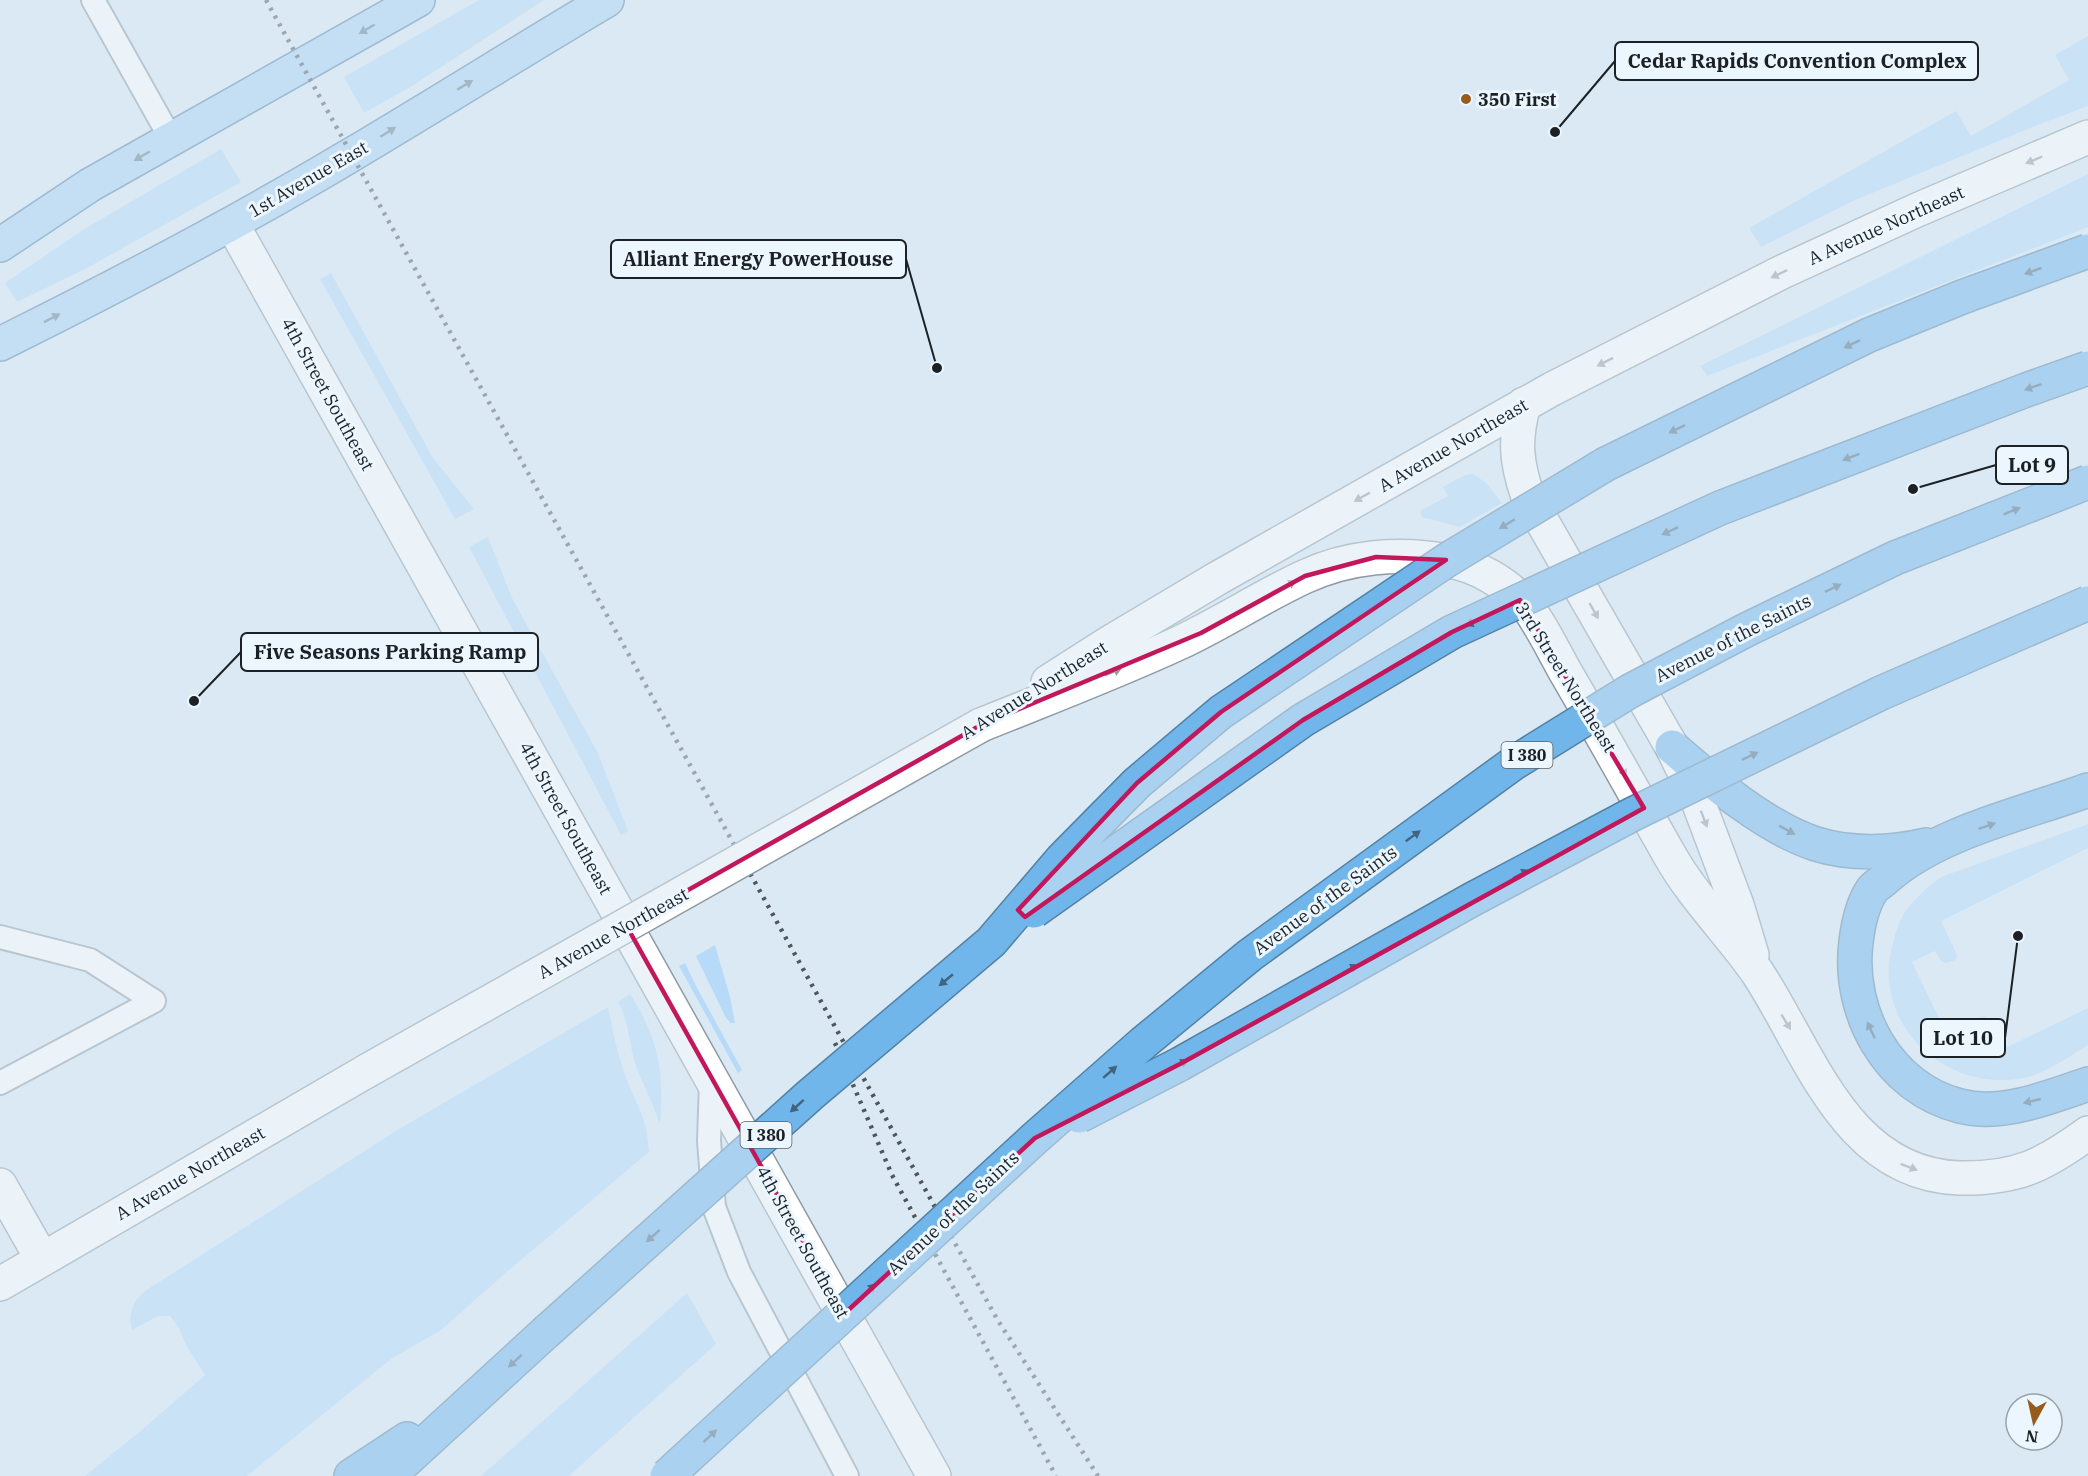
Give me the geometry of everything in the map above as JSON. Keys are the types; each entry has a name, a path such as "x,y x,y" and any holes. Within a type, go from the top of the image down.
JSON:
{"highway":[{"path":"991,942 1062,859 1137,783 1221,712 1447,560 1606,464 1858,340 1962,297 2088,252"},
{"name":"I 380","path":"389,1476 810,1095 991,942 1303,720 1452,632 1720,508 2088,368"},
{"name":"Avenue of the Saints","path":"667,1476 1035,1138 1143,1043 1250,955 1514,763 1621,697 1746,630 1895,558 2088,482"},
{"path":"1035,1138 1180,1064 1471,900 1633,814 1881,693 2088,603"},
{"path":"1672,747 1716,784 1758,814 1792,834 1817,844 1848,850 1881,851 1913,848 1946,840 2088,790"},
{"path":"1946,840 1902,864 1872,890 1858,923 1854,959 1857,998 1872,1035 1896,1070 1928,1094 1961,1107 1997,1109 2048,1097 2088,1084"},
{"path":"351,1476 484,1390"}],"main road":[{"path":"0,245 90,185 418,0"},
{"name":"1st Avenue East","path":"0,344 232,224 607,0"}],"street":[{"name":"A Avenue Northeast","path":"0,1284 365,1072 981,725 1109,643 1208,584 1524,404 1782,272 1917,210 2088,137"},
{"name":"4th Street Southeast","path":"232,224 934,1476"},
{"name":"3rd Street Northeast","path":"1524,404 1518,424 1516,444 1519,470 1528,497 1672,747 1695,796 1737,905 1756,971"},
{"name":"3rd Street Northeast","path":"981,725 1139,661 1201,633 1305,576 1346,562 1376,557 1421,557 1454,561 1506,586 1526,605 1672,859 1709,912 1756,971 1834,1103 1857,1132 1885,1156 1914,1169 1940,1175 1985,1178 2029,1170 2066,1149 2088,1133"},
{"path":"0,1185 42,1259"}],"lane":[{"path":"93,0 171,139"},
{"path":"0,937 90,960 154,1001 0,1083"},
{"path":"711,1077 709,1141 714,1207 739,1272 847,1476"}],"highlighted area":[{"path":"1376,557 1446,560 1221,712 1137,783 1018,910 1025,917 1303,720 1452,632 1520,600 1644,808 1180,1064 1035,1138 844,1314 626,925 981,725 1201,633 1305,576"}],"shaded area":[{"path":"479,0 544,0 412,86 364,113 344,77"},
{"path":"2088,36 2088,106 1855,200 1761,247 1749,228 1956,111 1971,136 2069,80 2055,55"},
{"path":"221,149 241,182 87,268 17,302 5,283 86,228"},
{"path":"2088,174 2088,227 1707,376 1700,366"},
{"path":"331,273 433,458 474,509 455,519 320,279"},
{"path":"1473,474 1486,483 1502,503 1460,527 1422,517 1420,511 1448,496 1443,487 1465,475"},
{"path":"488,537 512,598 598,753 628,831 621,835 469,547"},
{"path":"2088,824 2088,848 1941,921 1957,955 1956,960 1946,963 1941,961 1935,951 1912,962 1954,1049 1979,1039 1974,1028 1978,1018 1984,1016 1989,1019 2003,1049 2088,1008 2088,1045 2048,1069 2023,1078 1995,1080 1968,1075 1944,1065 1923,1049 1906,1029 1894,1005 1889,979 1891,951 1898,926 1905,912 1941,877"},
{"path":"715,945 735,1023 731,1023 726,1018 696,956"},
{"path":"685,963 742,1070 738,1073 679,966"},
{"path":"630,994 647,1025 657,1056 661,1088 660,1124 636,1066 622,1009 618,1002"},
{"path":"608,1007 621,1062 644,1122 649,1152 441,1330 391,1359 247,1476 85,1476 205,1375 170,1316 158,1316 132,1330 130,1319 132,1308 145,1291 399,1129"},
{"path":"687,1293 716,1344 569,1476 481,1476"}],"railway":[{"path":"266,0 997,1319 1098,1476"},
{"path":"835,1043 892,1175 1056,1476"}],"place":[{"name":"350 First","path":"1466,99"},
{"name":"Cedar Rapids Convention Complex","path":"1555,132"},
{"name":"Alliant Energy PowerHouse","path":"937,368"},
{"name":"Lot 9","path":"1913,489"},
{"name":"Five Seasons Parking Ramp","path":"194,701"},
{"name":"Lot 10","path":"2018,936"}]}
